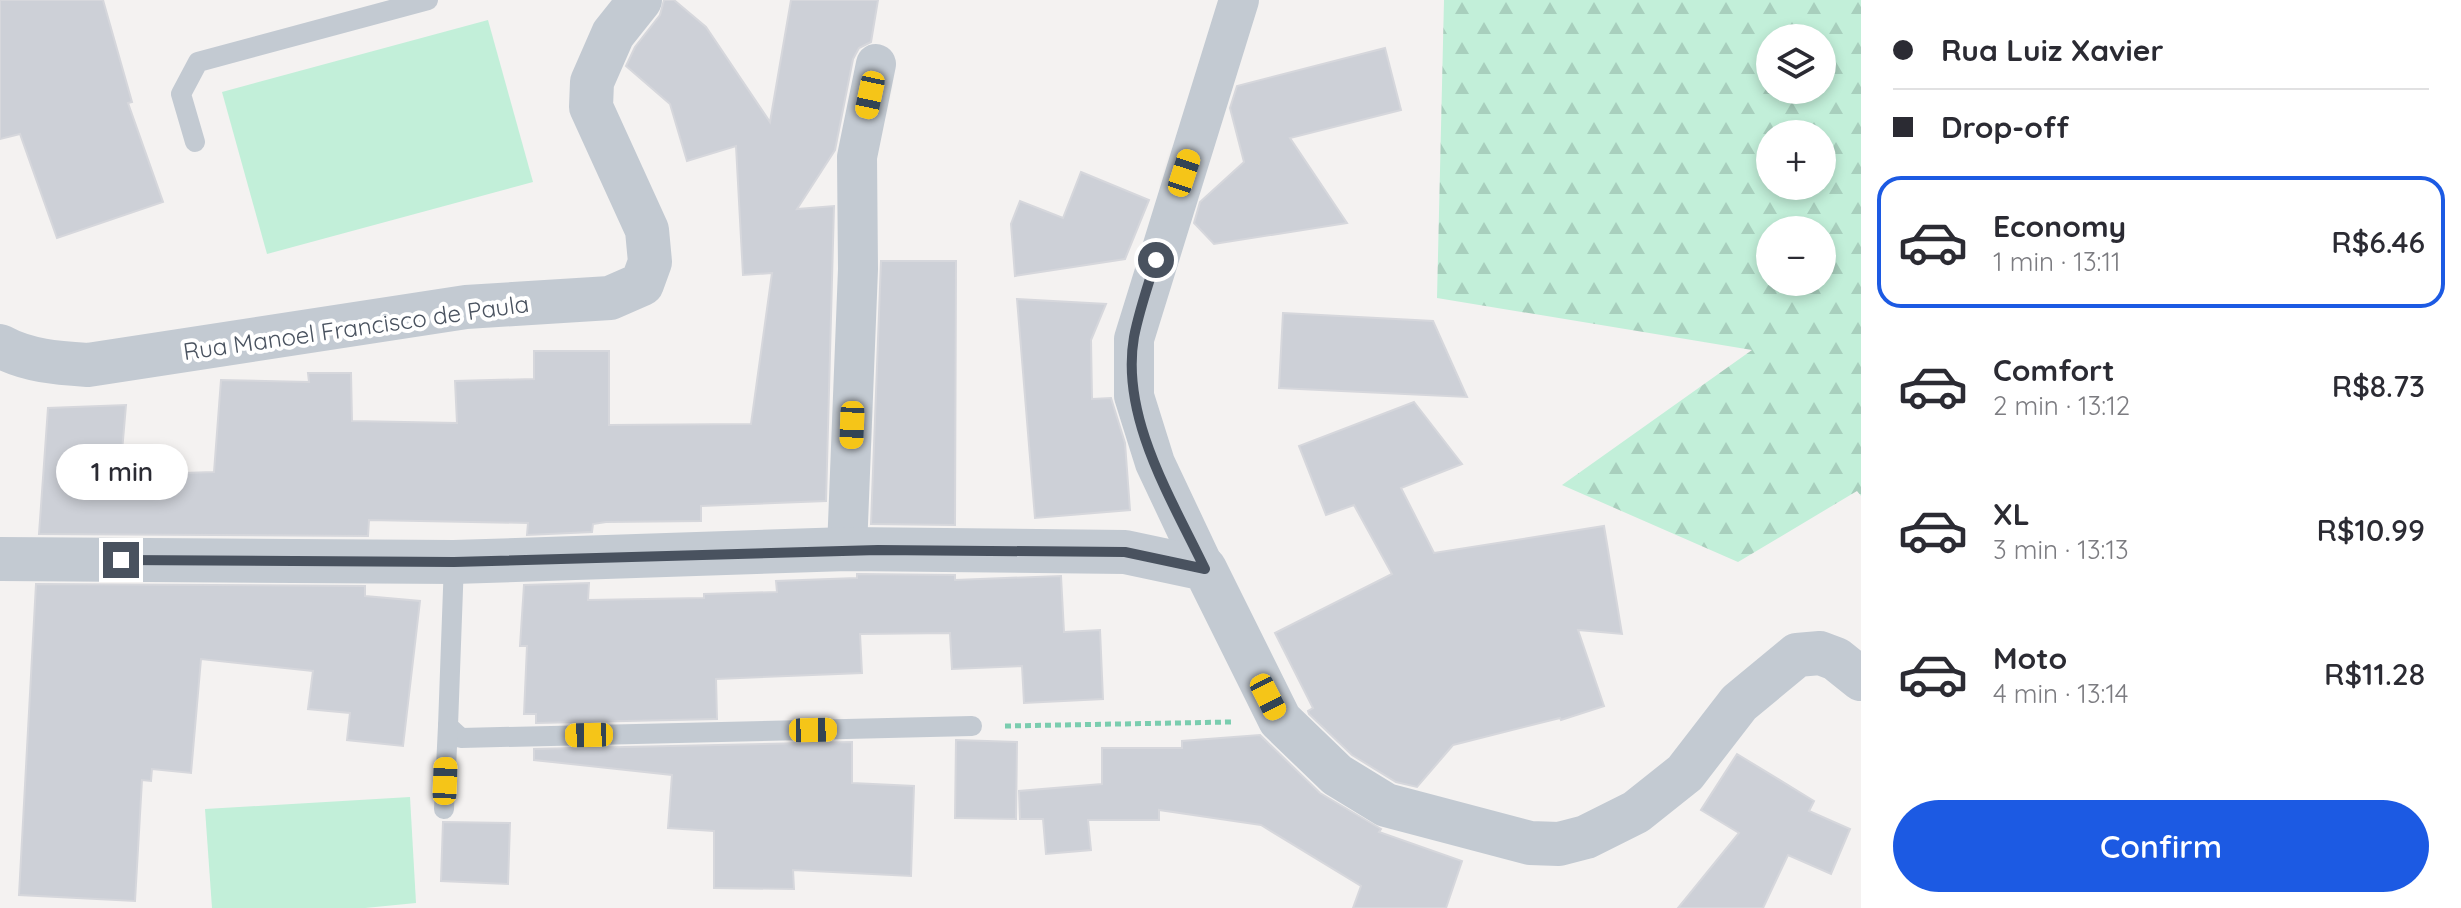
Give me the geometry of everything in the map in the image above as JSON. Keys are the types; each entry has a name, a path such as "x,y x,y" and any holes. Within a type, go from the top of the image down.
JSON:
{"street":[{"path":"1239,0 1134,339 1134,396 1155,463 1280,720 1337,775 1386,805 1530,843 1559,844 1586,837 1636,812 1685,773 1739,703 1797,655 1820,653 1836,659 1861,679"},
{"name":"Rua Manoel Francisco de Paula","path":"0,346 15,354 55,363 88,365 466,307 610,298 642,284 650,262 647,230 591,107 592,82 628,2"},
{"path":"847,549 858,269 857,157 876,64"},
{"path":"0,559 454,562 847,549 1125,552 1205,569"}],"lane":[{"path":"195,142 181,94 198,62 428,0"},
{"path":"444,809 454,562"},
{"path":"448,726 461,738 972,726"}],"path":[{"path":"972,726 1122,726 1280,720"}],"green space":[{"path":"1444,0 1861,0 1861,496 1857,491 1738,562 1562,485 1752,350 1437,298"},
{"path":"488,20 533,182 267,254 222,92"},
{"path":"410,797 416,903 365,908 212,908 205,809"}],"building":[{"path":"0,0 103,0 132,102 128,103 163,202 57,238 20,134 0,139"},
{"path":"664,0 674,0 706,27 770,122 791,0 878,0 871,42 859,48 853,59 835,150 797,209 834,206 826,501 701,506 701,521 606,522 593,524 592,532 527,535 528,523 369,520 368,536 39,534 48,408 126,405 120,475 214,472 221,380 309,382 308,373 351,373 352,421 457,423 455,381 534,379 534,351 609,351 609,425 751,424 772,273 743,275 736,146 687,161 670,104 626,66 635,47 660,15"},
{"path":"1385,48 1401,110 1290,138 1347,223 1214,244 1194,223 1200,202 1244,162 1230,108 1237,86"},
{"path":"1081,172 1149,200 1125,259 1015,276 1011,224 1020,201 1063,218"},
{"path":"881,261 956,261 955,525 871,524"},
{"path":"1017,299 1106,304 1091,340 1092,399 1111,398 1125,443 1130,510 1035,518"},
{"path":"1283,313 1433,321 1467,397 1279,388"},
{"path":"1414,402 1462,464 1401,488 1434,553 1604,526 1622,634 1578,630 1604,706 1561,720 1453,745 1417,787 1396,782 1352,755 1309,714 1308,711 1313,708 1275,633 1392,574 1354,505 1326,515 1299,446"},
{"path":"857,574 955,575 955,580 1061,576 1064,632 1100,630 1103,699 1024,703 1022,666 952,669 950,633 860,634 862,673 716,679 717,719 536,723 536,714 524,714 527,646 520,646 524,585 589,583 588,600 704,598 704,594 777,592 776,581 857,578"},
{"path":"36,584 365,586 365,596 420,601 403,746 347,740 350,713 308,709 313,671 201,659 191,773 152,769 151,781 142,780 135,901 19,895"},
{"path":"1260,735 1320,793 1381,829 1379,832 1462,861 1446,908 1353,908 1361,886 1261,825 1159,810 1159,820 1088,820 1091,850 1046,854 1043,819 1020,819 1019,791 1102,784 1102,748 1182,748 1182,741"},
{"path":"956,740 1017,742 1016,819 955,818"},
{"path":"852,742 852,783 914,786 911,876 793,870 794,889 714,888 714,831 668,828 672,775 534,760 534,749"},
{"path":"1737,754 1814,801 1809,811 1850,829 1831,874 1788,855 1763,908 1678,908 1739,833 1701,810"},
{"path":"443,822 510,823 508,884 441,881"}],"route":[{"path":"121,560 454,562 817,550 1125,552 1205,569 1155,463 1134,396 1134,339 1156,260"}]}
